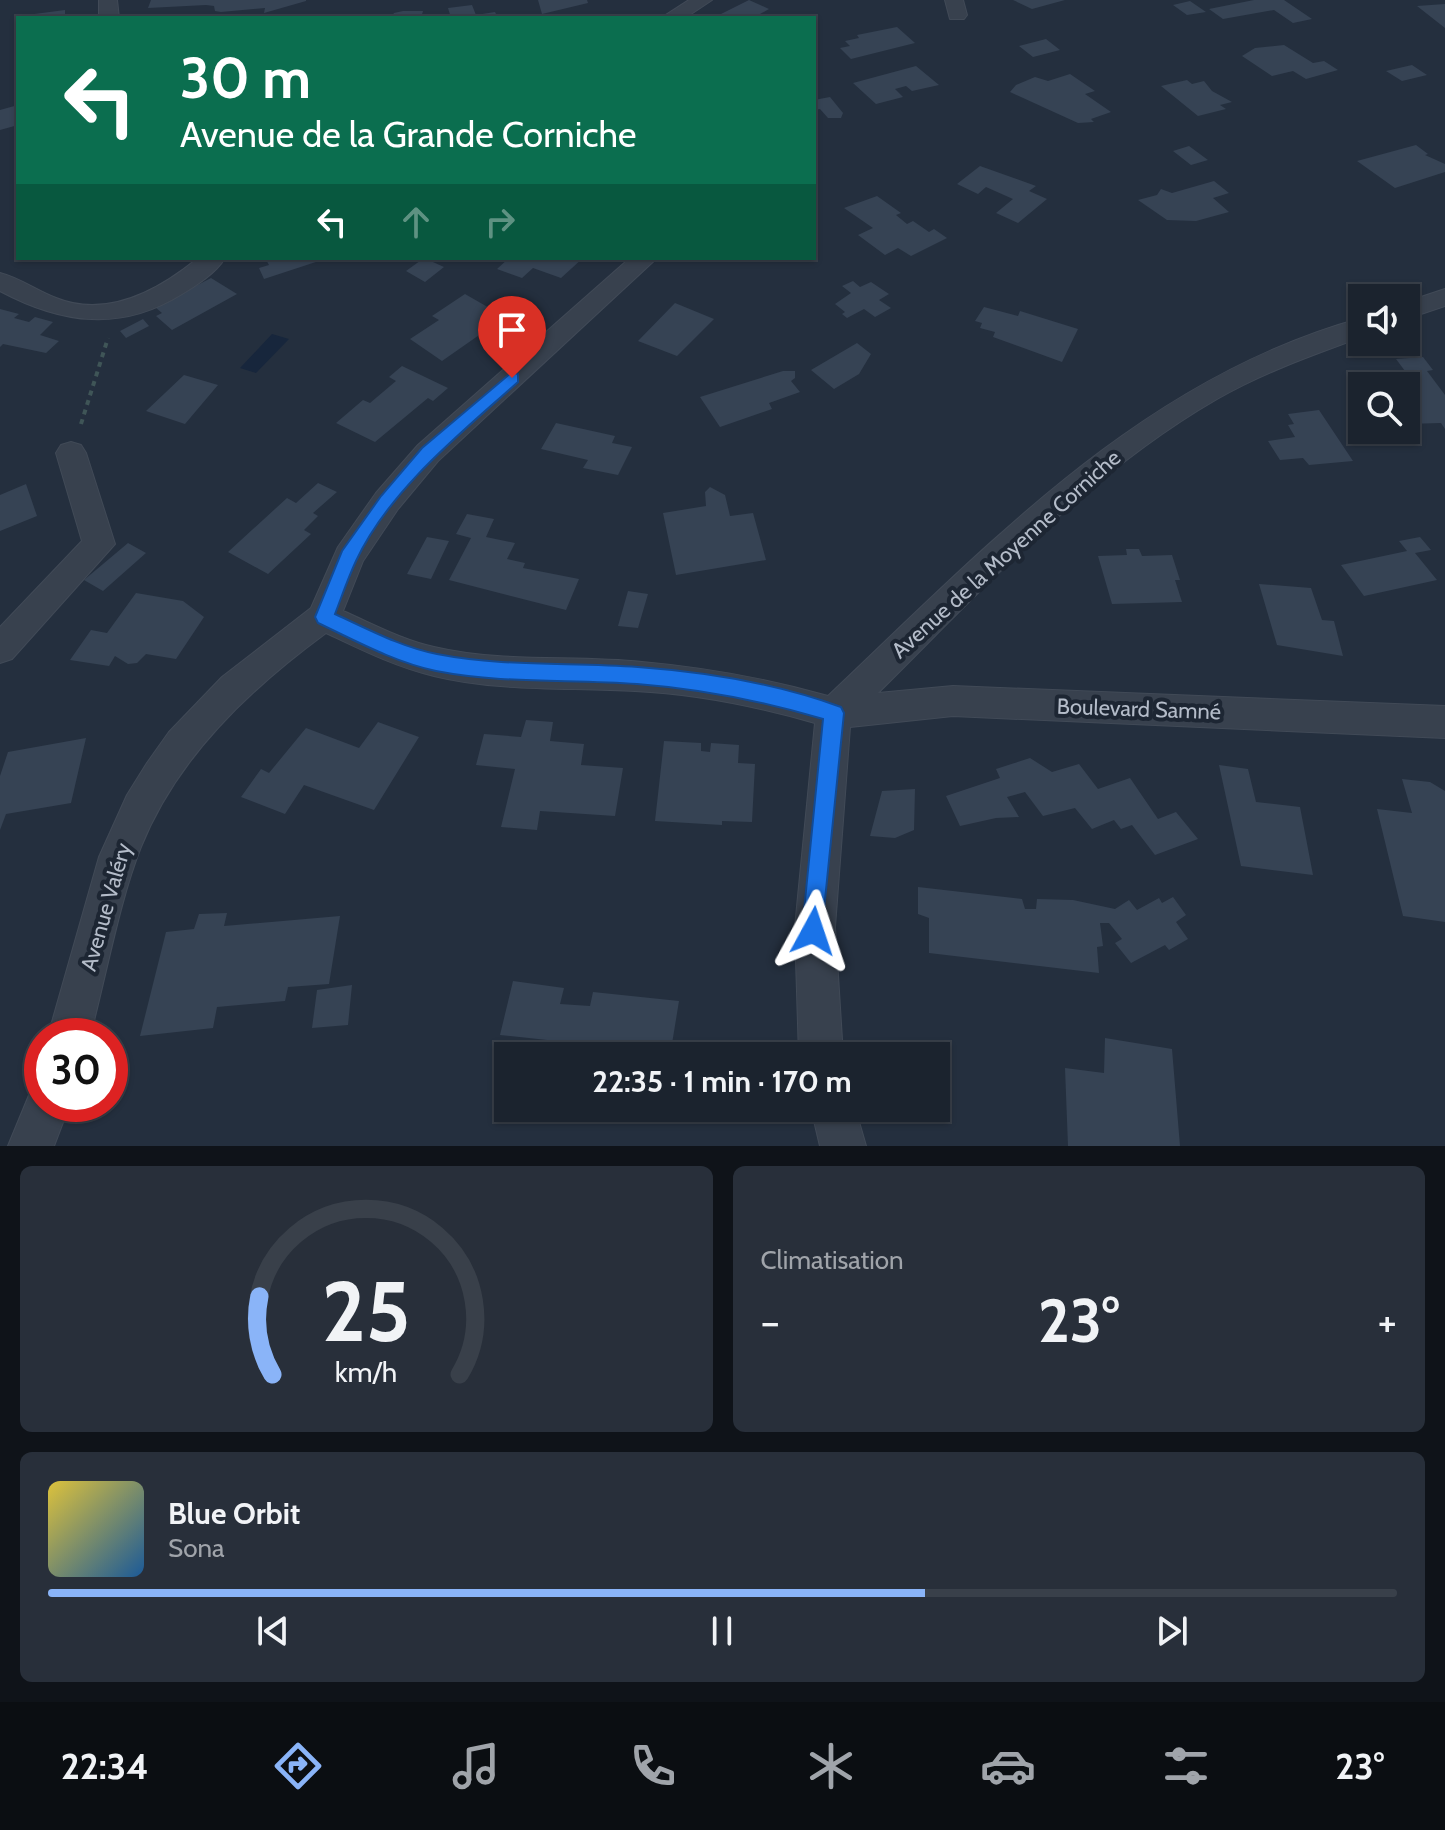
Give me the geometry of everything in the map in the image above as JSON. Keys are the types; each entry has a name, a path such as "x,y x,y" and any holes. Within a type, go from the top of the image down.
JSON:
{"street":[{"path":"675,16 703,0"},
{"path":"0,281 61,309 116,314 179,287 211,260"},
{"path":"643,260 428,453 387,501 349,556 324,617 399,652 435,662 476,669 639,676 749,689 834,713 813,931 814,1001 819,1042"},
{"path":"1420,306 1445,297"},
{"name":"Avenue de la Moyenne Corniche","path":"834,713 1047,512 1134,438 1208,391 1348,333"},
{"path":"0,649 99,544 71,453"},
{"name":"Avenue Valéry","path":"74,1018 123,843 150,788 184,740 226,694 271,653 324,617"},
{"name":"Boulevard Samné","path":"834,713 953,701 1445,722"},
{"path":"31,1146 41,1122"},
{"path":"837,1122 843,1146"}],"path":[{"path":"71,453 116,314"}],"water":[{"path":"272,334 289,339 256,373 240,368"}],"building":[{"path":"151,0 306,1 264,13 265,8 221,12 215,11 214,6 206,5 148,8"},
{"path":"538,0 587,0 588,3 542,14"},
{"path":"749,0 769,9 757,16 719,15"},
{"path":"1013,0 1065,0 1032,9"},
{"path":"1254,0 1284,0 1312,19 1293,23 1274,10 1223,19 1209,9"},
{"path":"1190,1 1206,12 1187,15 1173,5"},
{"path":"1445,4 1445,28 1417,6"},
{"path":"472,5 476,15 495,12 497,16 450,16 448,8"},
{"path":"65,10 65,16 19,16"},
{"path":"423,11 422,16 392,16 394,13"},
{"path":"897,27 915,43 851,59 840,48 850,46 845,41 859,38 857,35"},
{"path":"1046,39 1060,50 1033,57 1019,46"},
{"path":"1284,45 1313,63 1324,61 1338,70 1306,79 1293,71 1272,76 1242,56 1255,48"},
{"path":"1412,65 1427,75 1402,81 1386,71"},
{"path":"916,66 939,85 912,91 906,86 895,89 903,97 876,104 853,83"},
{"path":"1070,74 1095,91 1085,94 1111,112 1091,119 1094,122 1078,123 1010,92 1016,85 1035,77 1048,81"},
{"path":"1187,80 1192,84 1204,81 1212,91 1232,102 1220,105 1226,109 1198,116 1161,86"},
{"path":"830,97 843,113 841,118 828,118 820,109 816,110 816,100"},
{"path":"16,106 16,126 0,130 0,110"},
{"path":"1416,145 1428,154 1425,155 1445,164 1445,172 1395,188 1357,161"},
{"path":"1189,146 1208,160 1191,165 1173,151"},
{"path":"980,166 1036,186 1029,191 1047,199 1018,223 996,213 1013,199 986,187 978,194 957,184"},
{"path":"1214,181 1229,193 1213,198 1229,212 1196,221 1167,220 1138,200 1157,195 1161,189 1172,193"},
{"path":"877,196 901,213 896,215 907,224 913,221 929,232 934,229 947,238 911,256 898,248 885,255 858,235 873,228 844,208"},
{"path":"266,260 322,260 264,279 259,268 269,265"},
{"path":"421,260 444,267 425,282 406,271"},
{"path":"507,260 581,260 561,278 533,268 522,278 497,269"},
{"path":"211,278 237,294 172,330 156,316 162,313 155,307"},
{"path":"853,281 860,287 871,282 889,294 879,300 891,308 875,317 864,309 847,318 835,304 851,293 842,286"},
{"path":"465,294 505,317 442,361 410,339 439,320 432,316"},
{"path":"675,303 714,319 677,356 638,341"},
{"path":"984,307 1018,316 1020,311 1078,329 1062,362 993,337 995,332 980,328 982,323 975,321"},
{"path":"0,309 19,314 14,318 29,322 35,317 53,322 40,335 59,341 46,353 3,344 0,347"},
{"path":"143,319 149,326 126,338 120,331"},
{"path":"857,343 871,354 859,374 834,389 811,370"},
{"path":"1423,357 1433,370 1427,371 1445,395 1445,429 1441,423 1420,424 1420,372 1378,372 1405,371 1396,359"},
{"path":"402,366 448,388 433,401 428,398 375,442 336,423 363,400 370,403 396,381 389,377"},
{"path":"783,371 795,371 795,378 791,381 800,392 769,403 772,409 720,427 700,397"},
{"path":"184,375 218,385 185,424 146,411"},
{"path":"1319,410 1353,461 1309,465 1303,458 1280,460 1268,441 1295,437 1288,425 1294,424 1288,414"},
{"path":"556,423 615,436 612,443 632,447 618,475 583,468 588,460 541,449"},
{"path":"318,483 337,492 313,513 318,516 304,530 311,534 268,574 228,552 287,498 296,503"},
{"path":"26,484 37,516 0,531 0,495"},
{"path":"710,487 725,495 730,516 753,513 766,560 676,575 663,513 706,506 705,492"},
{"path":"467,514 494,519 486,537 515,543 507,559 525,563 523,568 579,579 566,610 449,580 471,538 456,534"},
{"path":"427,537 449,541 431,579 407,574"},
{"path":"1420,537 1431,550 1415,553 1437,580 1364,596 1341,565 1407,551 1399,541"},
{"path":"128,543 146,553 103,591 84,580"},
{"path":"1126,549 1139,549 1142,556 1172,555 1180,580 1175,580 1182,602 1112,604 1098,556 1127,555"},
{"path":"1259,584 1311,588 1322,620 1334,621 1343,656 1277,645"},
{"path":"628,591 648,594 638,628 618,626"},
{"path":"136,593 183,601 204,617 176,659 146,654 137,663 128,664 115,656 109,666 70,660 91,630 107,633"},
{"path":"526,720 553,722 550,741 584,744 581,765 623,768 615,816 540,811 537,830 501,827 515,769 476,765 484,734 521,737"},
{"path":"378,722 419,737 374,810 304,785 285,814 241,797 261,769 269,773 306,728 359,748"},
{"path":"86,738 71,803 6,814 0,830 0,776 8,752"},
{"path":"664,741 701,743 701,751 710,752 711,743 739,745 738,763 755,764 752,822 722,821 722,825 655,821"},
{"path":"1030,758 1052,772 1079,764 1098,789 1130,778 1158,819 1176,812 1198,839 1155,855 1132,825 1121,829 1114,820 1092,829 1075,808 1043,816 1025,792 1007,797 1019,817 996,818 960,826 946,796 1000,778 996,769"},
{"path":"1219,765 1248,769 1256,802 1300,807 1313,875 1241,866"},
{"path":"1402,779 1430,782 1445,791 1445,922 1403,916 1377,809 1412,813"},
{"path":"915,789 914,830 895,838 870,836 882,791"},
{"path":"918,887 1022,899 1025,909 1036,909 1037,899 1073,900 1115,909 1129,900 1137,910 1159,898 1162,903 1173,897 1186,915 1176,922 1188,939 1169,950 1165,945 1131,963 1115,943 1122,939 1109,923 1100,923 1103,946 1097,947 1099,973 929,953 929,918 918,914"},
{"path":"227,913 224,926 340,916 329,984 288,987 285,1001 217,1007 213,1028 140,1036 166,932 194,929 199,914"},
{"path":"513,981 564,988 560,1004 590,1006 593,992 679,1001 672,1042 565,1042 500,1035"},
{"path":"352,985 348,1025 312,1028 317,990"},
{"path":"1105,1038 1172,1049 1180,1146 1068,1146 1065,1068 1104,1073"}],"route":[{"path":"512,378 428,453 387,501 349,556 324,617 399,652 435,662 476,669 639,676 749,689 834,713 813,931"}]}
